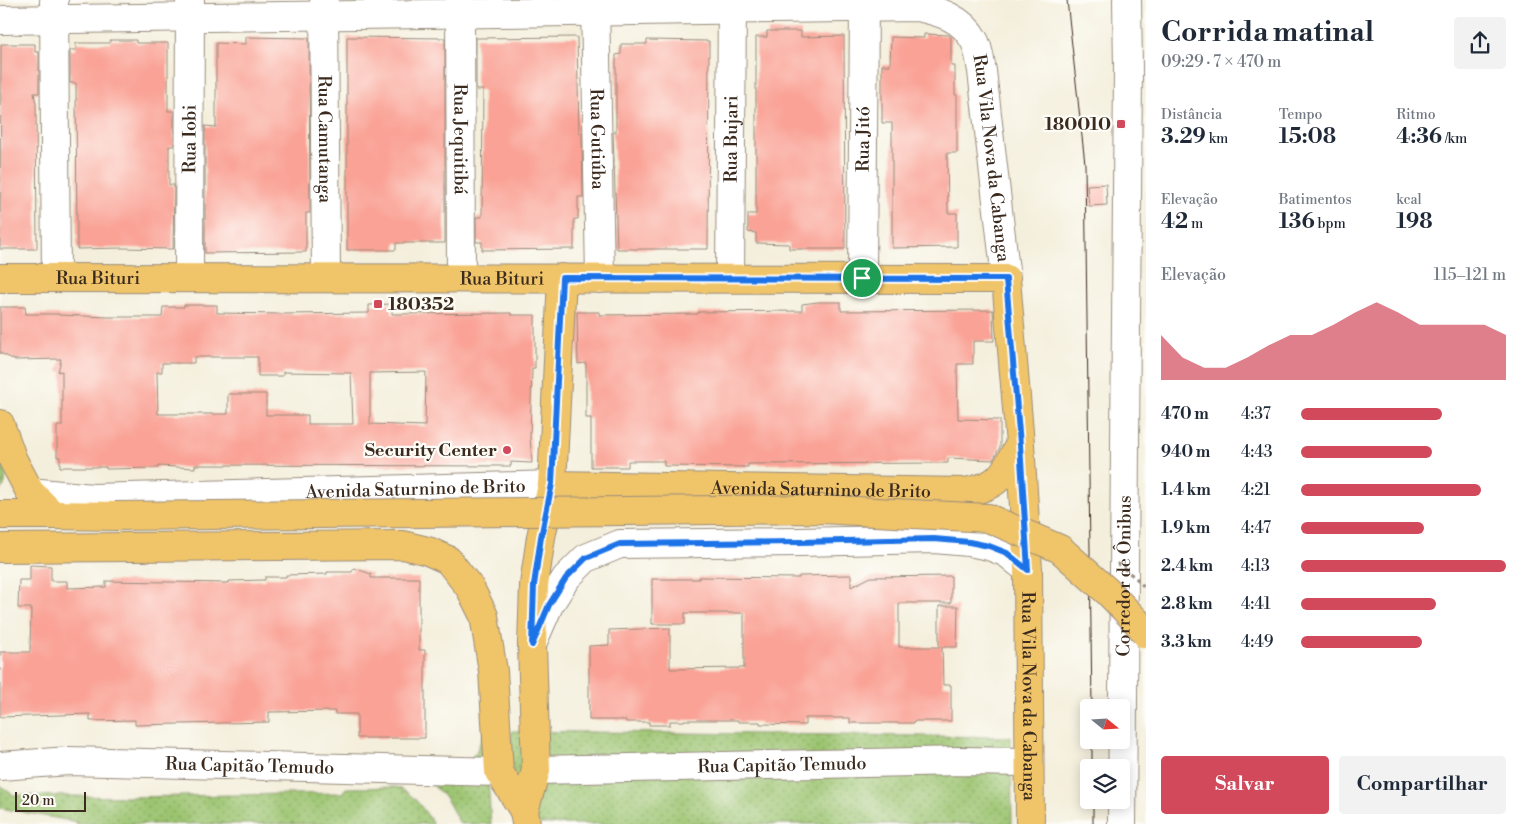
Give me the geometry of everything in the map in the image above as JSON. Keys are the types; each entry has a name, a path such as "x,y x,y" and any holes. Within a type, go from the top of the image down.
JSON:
{"main road":[{"name":"Rua Bituri","path":"0,278 1006,279"},
{"path":"525,817 536,770 532,645 534,585 541,537 552,484 562,278"},
{"name":"Rua Vila Nova da Cabanga","path":"1006,279 1020,444 1028,570 1030,824"},
{"path":"0,424 13,460 30,492 53,515"},
{"name":"Avenida Saturnino de Brito","path":"552,484 966,492 984,488 1002,476 1020,444"},
{"path":"0,515 115,516 820,509 988,518 1060,549 1108,592 1141,626 1146,634"},
{"path":"0,548 403,545 448,560 470,588 484,616 493,671 499,772 525,817"}],"street":[{"name":"Corredor de Ônibus","path":"1122,824 1127,0"},
{"name":"Rua Vila Nova da Cabanga","path":"0,20 54,9 864,4 918,7 944,13 958,20 974,40 982,71 1006,279"},
{"name":"Rua Jitó","path":"862,278 864,4"},
{"name":"Rua Bujari","path":"730,278 732,5"},
{"name":"Rua Gutiúba","path":"595,6 600,278"},
{"name":"Rua Jequitibá","path":"460,7 460,278"},
{"name":"Rua Iobi","path":"189,278 190,8"},
{"name":"Rua Camutanga","path":"324,8 326,278"},
{"path":"54,9 56,278"},
{"name":"Avenida Saturnino de Brito","path":"30,492 92,498 552,484"},
{"path":"532,645 549,605 566,578 586,558 620,544 934,539 989,546 1007,553 1028,570"},
{"name":"Rua Capitão Temudo","path":"0,766 68,761 499,772"},
{"name":"Rua Capitão Temudo","path":"536,770 963,761 1030,762"}],"green space":[{"path":"0,456 6,479 0,492"},
{"path":"485,731 491,824 460,824 447,800 431,783 471,758 476,752"},
{"path":"512,731 1011,737 1012,824 517,824 511,748"},
{"path":"0,785 13,795 129,797 342,793 346,788 396,787 413,797 433,824 76,824 77,822 0,808"}],"building":[{"path":"767,31 801,31 801,37 844,36 845,249 789,249 789,244 756,243 756,233 748,232 748,214 756,214 756,37 767,37"},
{"path":"924,34 949,35 951,37 951,66 955,66 955,95 957,95 957,153 947,153 948,213 957,213 957,247 892,248 892,123 882,123 882,65 890,65 891,37 924,38"},
{"path":"246,37 309,38 310,213 306,213 306,252 205,253 205,126 216,127 216,43 246,44"},
{"path":"347,37 445,38 445,243 396,243 396,250 347,250"},
{"path":"577,37 579,133 582,133 583,197 578,197 578,219 574,219 574,249 482,250 482,242 476,242 476,217 482,217 483,90 476,90 476,38"},
{"path":"110,40 136,40 136,43 168,43 168,111 174,111 174,146 169,146 169,185 174,185 173,249 77,249 76,83 70,83 70,50 76,50 76,43 110,43"},
{"path":"647,40 709,41 708,249 617,249 613,132 616,132 616,55 621,54 621,44 647,44"},
{"path":"1,44 35,44 35,52 39,52 39,93 34,93 36,104 37,249 0,249"},
{"path":"1106,184 1107,205 1089,206 1087,185"},
{"path":"841,302 841,311 993,310 994,341 973,341 973,364 957,364 958,419 1000,420 1000,447 993,460 948,458 948,463 748,464 748,467 664,466 664,461 628,461 628,467 591,467 591,418 586,418 586,363 578,364 577,312 599,312 599,315 802,311 802,304"},
{"path":"392,304 392,314 511,313 511,315 535,315 535,368 532,368 530,437 532,463 511,462 511,466 195,465 195,468 158,466 158,468 106,469 106,467 60,467 60,457 57,457 57,426 62,426 62,371 58,372 61,359 15,360 0,353 0,307 25,307 26,314 162,317 163,307 184,307 184,305 217,305 217,313 283,314 369,313 369,305","holes":["194,357 258,357 258,376 283,376 283,372 351,373 353,424 308,424 308,415 266,415 266,394 228,394 228,414 158,414 157,372 162,372 162,363 194,363","426,372 425,426 370,424 370,373"]},
{"path":"30,565 51,566 51,581 67,581 67,588 106,587 106,581 229,583 229,581 265,580 265,577 286,577 286,575 352,572 354,568 371,574 371,578 419,578 419,650 425,650 425,738 357,738 357,714 335,714 335,711 269,712 269,722 135,725 135,720 90,721 90,714 0,717 0,652 30,652 31,608 18,608 19,580 30,580"},
{"path":"851,575 851,587 871,577 951,576 951,603 899,603 899,647 939,647 939,606 958,606 957,647 942,647 943,685 951,685 951,721 850,723 850,718 805,718 805,725 760,724 760,722 738,722 738,720 684,720 670,721 670,725 649,725 649,722 626,722 626,720 589,720 589,646 609,645 609,630 670,628 670,669 744,668 744,613 685,613 685,624 652,624 652,579 699,579 699,577 799,578 799,576"}],"tram line":[{"path":"1067,0 1085,164 1092,699"},
{"path":"1092,749 1092,759"},
{"path":"1093,809 1093,824"}],"place":[{"name":"180010","path":"1121,124"},
{"name":"180352","path":"378,304"},
{"name":"Security Center","path":"507,450"}],"route":[{"path":"562,278 862,278 1006,279 1020,444 1028,570 1007,553 989,546 934,539 620,544 586,558 566,578 549,605 532,645 534,585 541,537 552,484 562,278"}]}
